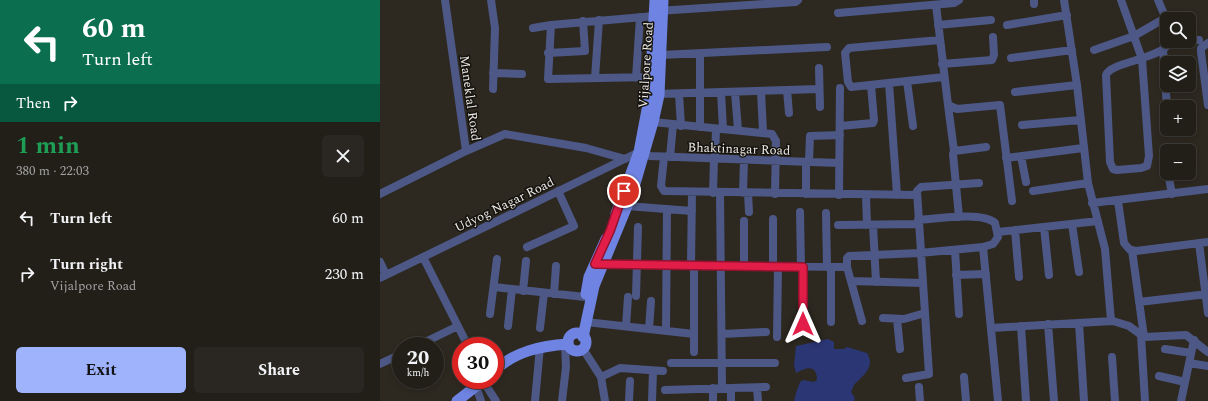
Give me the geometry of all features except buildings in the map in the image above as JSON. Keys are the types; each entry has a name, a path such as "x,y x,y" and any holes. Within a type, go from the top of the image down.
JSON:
{"main road":[{"name":"Vijalpore Road","path":"583,349 586,342 581,335 588,278 599,264 627,206 642,153 661,56 658,8"},
{"name":"Vijalpore Road","path":"581,335 586,322 599,264 610,231 653,122 654,94 652,77 658,8"},
{"path":"566,344 571,336 581,335"},
{"path":"504,362 540,347 566,344 573,350 578,351 583,349"},
{"path":"462,399 473,389"}],"street":[{"name":"Maneklal Road","path":"380,194 466,151 445,0"},
{"path":"491,0 495,28 493,89"},
{"path":"692,0 692,9"},
{"path":"533,28 551,24 640,17 658,8 692,9 729,3 796,2 798,0"},
{"path":"838,13 908,4 958,2 960,0"},
{"path":"1064,0 1077,85 1088,183 1106,255 1111,321"},
{"path":"1121,0 1142,59 1149,161 1147,166 1141,168 1113,169 1110,162 1106,75 1111,69 1142,59 1163,49 1167,100"},
{"path":"1158,0 1161,12"},
{"path":"936,4 942,64 954,151 959,217"},
{"path":"1007,26 1067,15"},
{"path":"636,78 640,17"},
{"path":"596,78 599,20"},
{"path":"938,25 991,20"},
{"path":"548,53 585,51 583,21"},
{"path":"1094,50 1134,36 1160,23"},
{"path":"551,24 548,53 548,79 652,77"},
{"path":"942,64 992,60 994,55 993,37"},
{"path":"940,40 847,49 845,53 850,86 944,77"},
{"path":"1208,43 1201,48 1208,104"},
{"path":"661,56 827,47"},
{"path":"1011,58 1072,50"},
{"path":"700,54 700,127"},
{"path":"819,68 820,107"},
{"path":"493,73 522,74"},
{"path":"907,81 913,126"},
{"path":"889,83 897,195"},
{"path":"806,194 810,136 873,122 871,84"},
{"path":"1016,92 1077,85"},
{"path":"838,195 840,88"},
{"path":"654,94 819,89"},
{"path":"788,90 789,113"},
{"path":"761,91 763,132"},
{"path":"721,92 720,129 714,159 721,266 722,388"},
{"path":"735,92 738,130"},
{"path":"679,94 677,125 667,157 662,189 664,191 838,195 917,195"},
{"path":"948,105 956,109 1000,105 1012,201"},
{"path":"1022,125 1080,120"},
{"path":"653,122 772,134 776,141 775,194"},
{"path":"466,151 505,134 586,148 625,159"},
{"path":"954,151 986,146"},
{"path":"1006,158 1083,148"},
{"name":"Bhaktinagar Road","path":"642,153 667,157 839,163"},
{"name":"Udyog Nagar Road","path":"383,277 558,191 625,159 642,153"},
{"path":"1021,156 1026,182"},
{"path":"744,160 749,212"},
{"path":"1169,180 1172,194"},
{"path":"906,378 929,374 917,191 921,187 980,183"},
{"path":"1033,191 1088,183"},
{"path":"1092,203 1208,189"},
{"path":"527,247 574,226 558,191"},
{"path":"692,192 694,352"},
{"path":"866,195 874,254 876,282"},
{"path":"1118,201 1124,243 1126,247 1132,250 1208,242"},
{"path":"627,206 692,211"},
{"path":"666,330 667,209"},
{"path":"800,212 803,324"},
{"path":"826,212 831,322"},
{"path":"838,225 918,222 959,217 988,218 995,223 998,232 998,237 992,244 983,247 920,253 849,256 847,258 847,267 862,321"},
{"path":"773,219 777,337"},
{"path":"744,221 744,266"},
{"path":"998,232 1098,221"},
{"path":"1072,224 1079,272"},
{"path":"636,296 638,227"},
{"path":"1044,227 1049,275"},
{"path":"1015,230 1019,277"},
{"path":"1199,243 1207,295 1208,313"},
{"path":"983,247 998,401"},
{"path":"955,250 959,314"},
{"path":"1132,250 1143,336 1145,401"},
{"path":"423,257 464,337"},
{"path":"490,314 497,259"},
{"path":"523,291 526,261"},
{"path":"380,262 383,277"},
{"path":"599,264 847,267"},
{"path":"554,294 556,266"},
{"path":"956,274 986,274"},
{"path":"851,281 922,283"},
{"path":"494,287 585,298"},
{"path":"508,326 512,289"},
{"path":"540,328 544,293"},
{"path":"1139,302 1207,295"},
{"path":"626,326 628,297"},
{"path":"649,329 651,301"},
{"path":"883,318 897,319 915,317 925,313"},
{"path":"897,319 900,349"},
{"path":"991,328 1111,321 1129,326 1143,336 1182,334 1194,340 1208,352"},
{"path":"586,322 694,334"},
{"path":"1079,323 1084,401"},
{"path":"1048,324 1054,401"},
{"path":"436,337 458,326"},
{"path":"1021,326 1026,401"},
{"path":"722,334 766,332"},
{"path":"1181,401 1194,340"},
{"path":"562,401 566,367 566,344"},
{"path":"535,401 540,347"},
{"path":"583,349 601,377 605,401"},
{"path":"1165,349 1191,353"},
{"path":"1112,357 1115,401"},
{"path":"380,364 392,358"},
{"path":"671,363 775,363"},
{"path":"1189,363 1208,366"},
{"path":"601,377 617,368 663,371"},
{"path":"652,401 653,370"},
{"path":"1160,376 1185,382"},
{"path":"964,377 966,401"},
{"path":"629,401 630,381"},
{"path":"665,390 766,387"},
{"path":"713,388 713,401"},
{"path":"757,388 758,401"},
{"path":"919,388 920,401"},
{"path":"481,389 481,401"},
{"path":"487,389 496,401"},
{"path":"731,401 732,389"}],"water":[{"path":"828,339 834,342 834,349 844,349 847,347 867,353 870,363 869,367 864,375 854,385 851,392 855,398 854,401 794,401 800,382 803,380 814,382 817,380 815,371 810,368 796,373 794,365 796,346"}],"route":[{"path":"624,191 610,231 595,264 803,267 803,324"}]}
